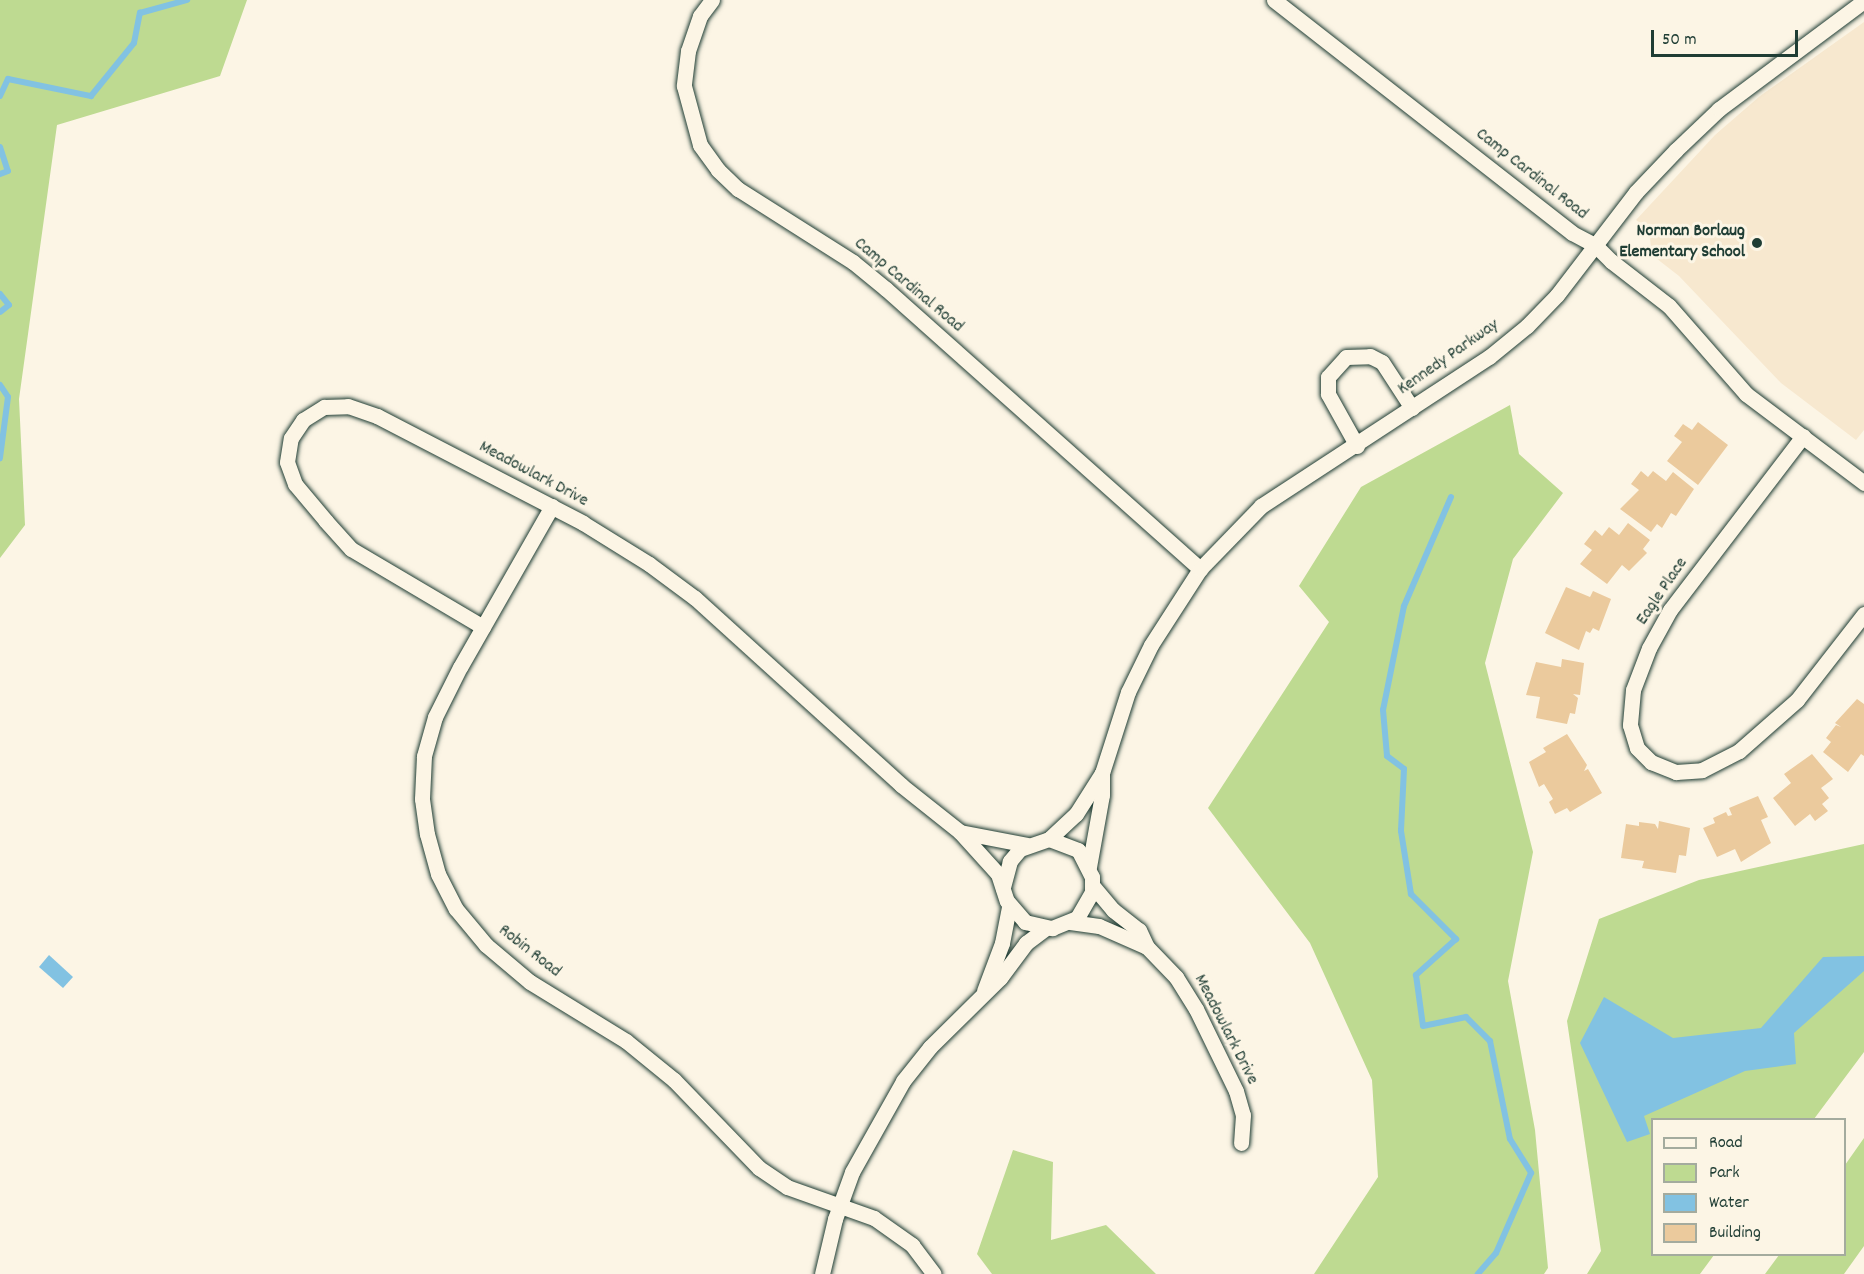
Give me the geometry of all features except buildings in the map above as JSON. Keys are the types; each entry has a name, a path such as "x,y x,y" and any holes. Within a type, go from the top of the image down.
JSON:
{"street":[{"name":"Camp Cardinal Road","path":"711,0 700,16 688,51 684,86 697,136 718,170 738,189 853,262 878,282 1200,569"},
{"name":"Camp Cardinal Road","path":"1274,0 1572,233 1595,244 1611,261 1669,306 1746,394 1864,483"},
{"name":"Kennedy Parkway","path":"1049,839 1076,814 1102,773 1128,692 1151,645 1200,569 1261,506 1357,446 1490,357 1527,326 1557,295 1635,192 1719,109 1864,1"},
{"path":"1357,446 1328,394 1328,377 1335,365 1346,357 1370,356 1382,362 1412,408"},
{"name":"Meadowlark Drive","path":"483,627 351,549 295,484 287,462 291,438 303,420 324,406 348,406 378,416 604,535 695,598 900,785 960,832 986,859 1003,888"},
{"name":"Eagle Place","path":"1803,435 1670,610 1649,648 1634,690 1630,726 1637,748 1651,762 1676,772 1702,770 1739,751 1797,700 1864,614"},
{"name":"Robin Road","path":"552,506 435,717 424,756 422,800 426,834 438,874 456,909 486,945 530,982 626,1041 674,1080 759,1168 787,1187 874,1218 895,1231 934,1274"},
{"name":"Kennedy Parkway","path":"1089,867 1102,795 1102,773"},
{"name":"Meadowlark Drive","path":"960,832 1026,845"},
{"path":"822,1274 839,1206 876,1124 903,1081 984,991 1000,978 1026,943 1046,928 1070,922 1086,907 1092,885 1089,867 1078,850 1049,839 1026,845 1010,861 1003,888 1010,906 1025,922 1046,928"},
{"name":"Meadowlark Drive","path":"1092,885 1113,910 1139,930 1147,946 1176,977 1196,1009 1236,1090 1243,1115 1240,1143"},
{"path":"984,991 1002,943 1010,906"},
{"name":"Meadowlark Drive","path":"1070,922 1099,926 1147,946"}],"shaded area":[{"name":"Norman Borlaug Elementary School","path":"1864,22 1864,430 1856,440 1781,383 1679,276 1652,255 1649,230 1636,220 1715,135 1760,96"}],"green space":[{"path":"0,0 247,0 220,76 57,125 19,399 25,525 0,558"},
{"path":"1510,405 1519,454 1563,493 1513,559 1485,663 1533,852 1508,981 1535,1130 1548,1268 1544,1274 1314,1274 1378,1177 1372,1080 1310,943 1208,808 1329,622 1299,586 1361,487"},
{"path":"1864,844 1864,1052 1815,1118 1651,1118 1651,1256 1713,1256 1700,1274 1587,1274 1601,1251 1567,1021 1599,919 1699,880"},
{"path":"1864,1138 1864,1246 1844,1274 1765,1274 1778,1256 1846,1256 1846,1164"},
{"path":"1013,1150 1053,1162 1051,1240 1106,1225 1156,1274 992,1274 977,1254"}],"water":[{"path":"49,955 73,977 63,988 39,967"},
{"path":"1864,956 1864,971 1794,1033 1796,1064 1745,1071 1644,1116 1650,1134 1627,1142 1580,1043 1604,997 1673,1038 1761,1028 1823,957"}],"waterway":[{"path":"0,96 8,79 91,96 134,43 140,13 187,0"},
{"path":"0,147 8,171 0,174"},
{"path":"0,294 9,305 0,312"},
{"path":"0,385 8,397 0,458"},
{"path":"1451,497 1404,606 1383,710 1387,756 1404,769 1401,831 1411,894 1456,939 1416,975 1423,1026 1466,1017 1490,1041 1510,1139 1531,1173 1496,1253 1478,1274"}],"place":[{"name":"Norman Borlaug Elementary School","path":"1757,243"}]}
